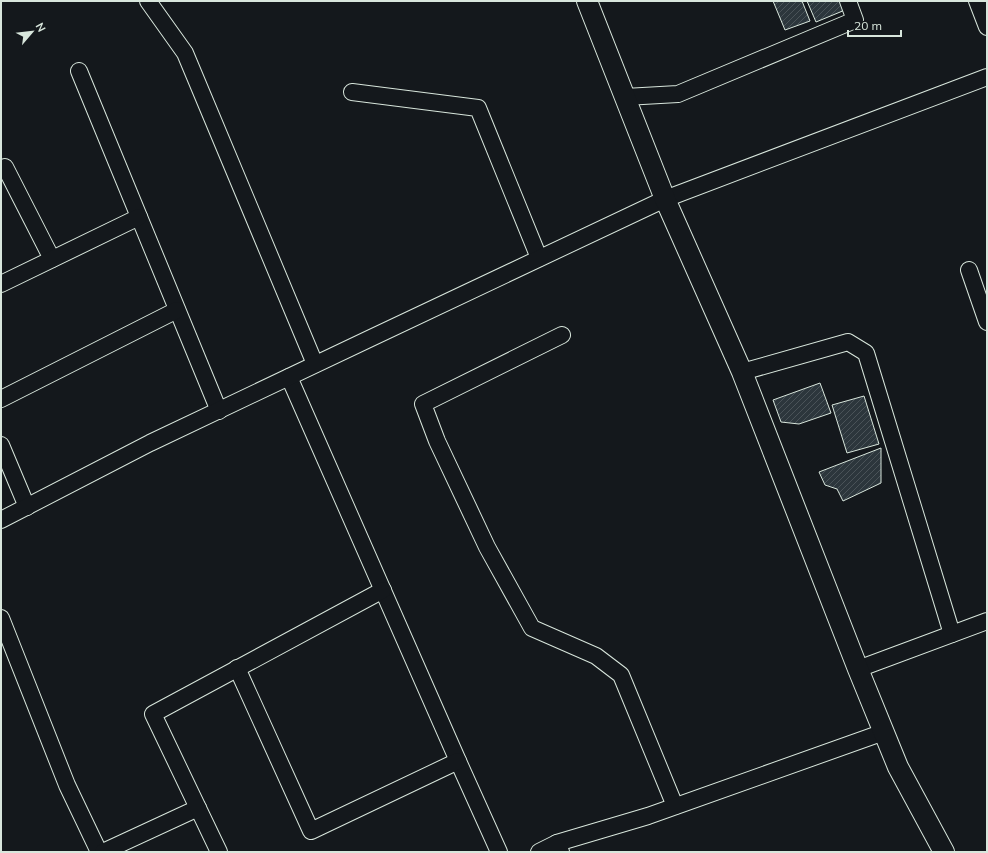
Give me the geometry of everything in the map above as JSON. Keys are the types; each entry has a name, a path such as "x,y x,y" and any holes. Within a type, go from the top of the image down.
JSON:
{"street":[{"path":"148,1 185,53 315,364"},
{"path":"587,1 665,199 742,372 858,669 898,767 944,852"},
{"path":"625,97 678,94 855,20 848,1"},
{"path":"977,1 987,27"},
{"path":"79,71 219,410"},
{"path":"1,520 150,443 665,199 987,77"},
{"path":"352,92 478,108 539,258"},
{"path":"5,167 52,259"},
{"path":"1,284 139,217"},
{"path":"969,270 987,322"},
{"path":"1,399 177,310"},
{"path":"562,335 423,404 437,441 487,547 532,628 596,656 621,675 675,806"},
{"path":"742,372 848,342 866,353 952,634"},
{"path":"289,377 499,852"},
{"path":"1,445 27,507"},
{"path":"219,852 152,714 383,590"},
{"path":"1,618 4,636 67,785 99,852"},
{"path":"858,669 987,621"},
{"path":"237,668 311,831 458,760"},
{"path":"539,852 559,848 884,732"},
{"path":"102,852 198,808"}],"building":[{"path":"773,1 802,1 810,21 785,30"},
{"path":"807,1 841,1 845,10 816,22"},
{"path":"820,383 831,413 799,424 781,422 773,400"},
{"path":"864,396 879,444 847,453 832,405"},
{"path":"881,448 881,483 843,501 837,489 825,485 819,472"}]}
